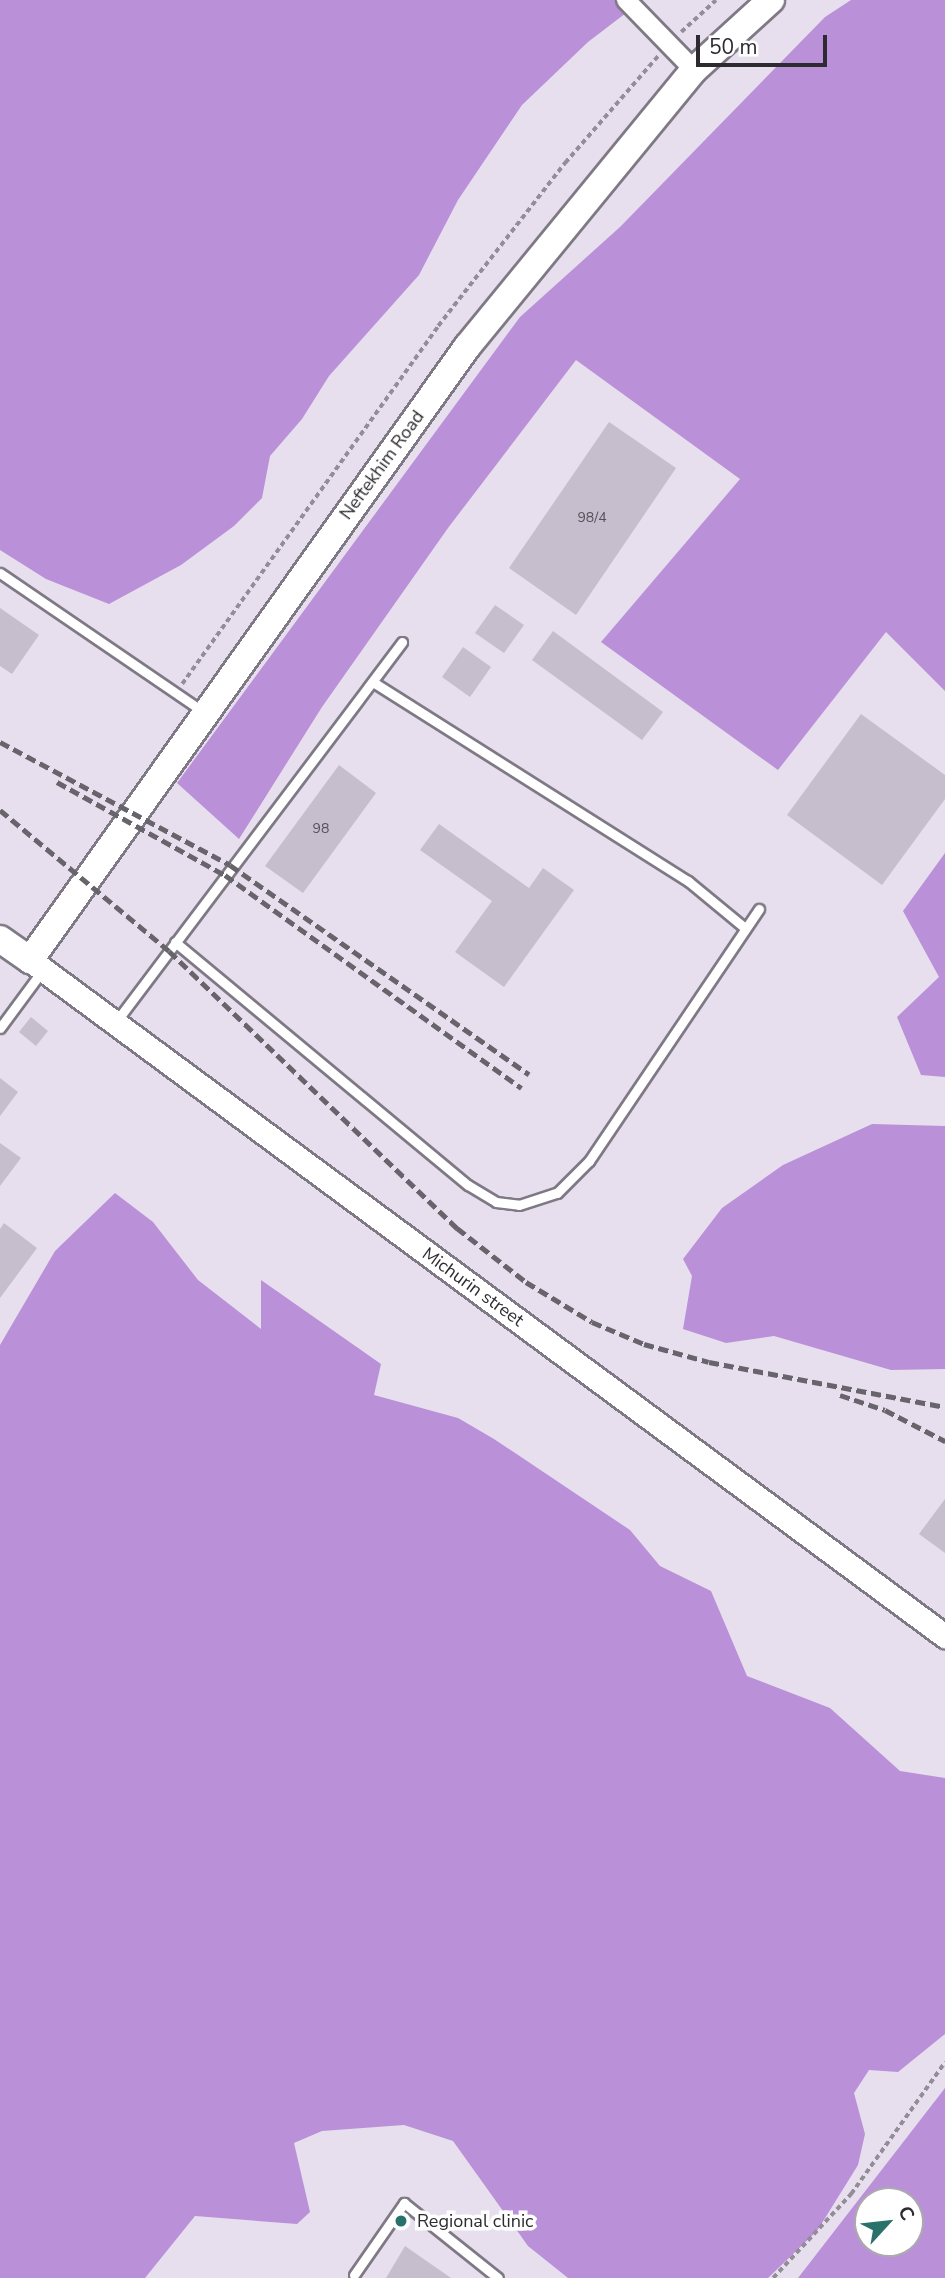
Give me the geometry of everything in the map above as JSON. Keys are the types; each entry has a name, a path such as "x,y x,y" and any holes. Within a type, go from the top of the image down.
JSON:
{"main road":[{"name":"Neftekhim Road","path":"37,965 206,714 467,347 694,70 771,0"},
{"name":"Michurin street","path":"0,939 37,965"}],"street":[{"path":"626,0 694,70"},
{"name":"Michurin street","path":"37,965 945,1636"}],"lane":[{"path":"0,573 206,714"},
{"path":"115,1023 402,642"},
{"path":"373,682 688,881 744,928"},
{"path":"175,942 468,1185 496,1202 519,1205 557,1193 589,1161 759,909"},
{"path":"0,1028 37,965"},
{"path":"354,2275 404,2203 498,2278"}],"path":[{"path":"176,693 438,326 565,163 669,43 716,0"},
{"path":"773,2278 851,2194 945,2062"}],"shaded area":[{"path":"0,0 643,0 588,42 522,105 458,200 419,275 329,376 302,419 270,456 262,498 234,526 181,565 109,604 46,579 0,550"},
{"path":"851,0 945,0 945,691 886,632 778,770 601,642 740,479 576,360 448,528 322,707 239,839 177,783 520,317 620,227 825,17"},
{"path":"945,853 945,1077 921,1075 897,1017 939,977 903,911"},
{"path":"872,1124 945,1126 945,1369 891,1370 774,1336 726,1343 683,1329 692,1276 683,1259 722,1208 783,1165"},
{"path":"115,1193 153,1222 198,1280 261,1329 261,1280 381,1364 374,1395 458,1418 630,1530 660,1566 711,1591 747,1676 830,1708 900,1771 945,1778 945,2034 898,2072 869,2070 854,2093 865,2134 858,2165 817,2231 768,2278 568,2278 528,2246 453,2141 404,2125 322,2131 294,2143 310,2212 297,2224 195,2216 145,2278 0,2278 0,1345 55,1251"},
{"path":"945,2088 945,2278 798,2278 854,2206 854,2257 924,2257 924,2187 868,2187"}],"building":[{"path":"609,422 676,468 576,615 509,568"},
{"path":"495,605 524,625 504,653 475,633"},
{"path":"0,608 39,635 12,674 0,666"},
{"path":"553,631 663,712 642,740 532,660"},
{"path":"463,647 491,667 470,697 442,677"},
{"path":"861,714 945,775 945,799 882,885 787,815"},
{"path":"339,765 376,793 303,893 265,866"},
{"path":"439,824 529,888 543,868 574,890 504,987 455,952 492,901 420,850"},
{"path":"31,1017 48,1031 36,1046 19,1032"},
{"path":"0,1078 18,1092 0,1116"},
{"path":"0,1143 21,1158 0,1186"},
{"path":"4,1223 37,1248 0,1298 0,1229"},
{"path":"945,1499 945,1553 919,1534"},
{"path":"405,2246 451,2278 386,2278"}],"railway":[{"path":"0,742 230,865 529,1074"},
{"path":"57,782 225,875 521,1088"},
{"path":"0,810 169,951 457,1228 526,1282 592,1322 644,1344 709,1362 944,1407"},
{"path":"840,1395 885,1410 945,1441"}],"place":[{"name":"Regional clinic","path":"401,2221"}]}
